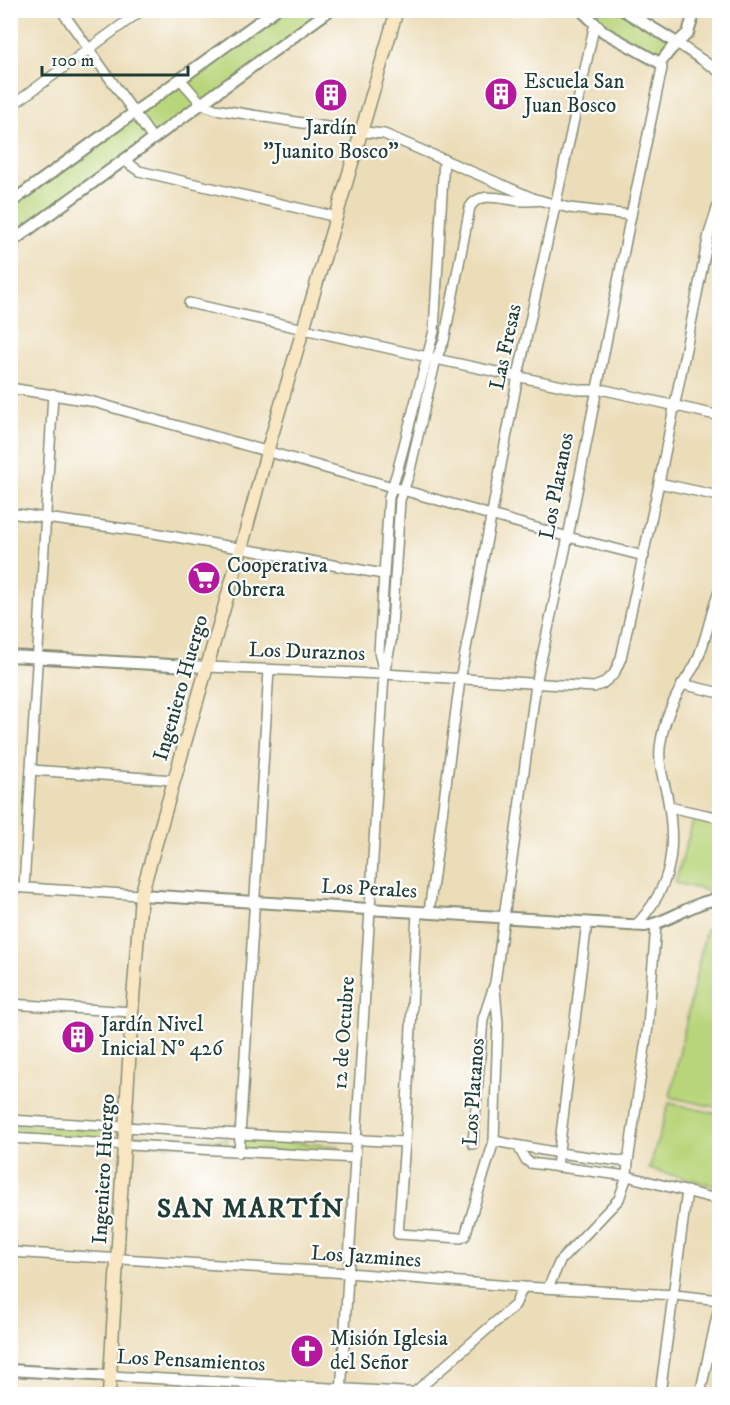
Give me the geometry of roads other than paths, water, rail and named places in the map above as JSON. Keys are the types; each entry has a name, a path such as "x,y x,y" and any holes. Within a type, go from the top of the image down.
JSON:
{"main road":[{"name":"Ingeniero Huergo","path":"109,1395 141,895 267,452 397,10"}],"street":[{"path":"61,10 153,139"},
{"path":"10,107 142,10"},
{"path":"10,203 275,10"},
{"path":"10,243 330,10"},
{"path":"581,10 604,32 660,63 670,48 688,33 695,10"},
{"path":"623,10 720,72"},
{"name":"Las Fresas","path":"429,912 460,680 518,376 595,23"},
{"name":"Los Platanos","path":"473,1144 483,1019 495,983 536,684 568,537 662,69 660,63"},
{"path":"180,79 202,104 215,109 384,134 540,201 556,206 631,215"},
{"name":"12 de Octubre","path":"341,1391 384,674 391,642 399,511 403,489 409,474 432,358 444,159"},
{"path":"125,161 139,171 337,217"},
{"name":"12 de Octubre","path":"384,674 379,652 389,496 432,358 444,341 471,207 478,198 540,201"},
{"path":"10,388 90,401 568,537 644,556 709,234 720,199"},
{"path":"709,234 720,236"},
{"path":"189,303 581,390 596,390 716,415"},
{"path":"24,887 53,394"},
{"path":"659,483 714,495"},
{"path":"10,513 154,533 383,574"},
{"name":"Los Duraznos","path":"10,656 384,674 594,687 602,684 618,667 644,556"},
{"path":"634,926 658,897 666,879 672,851 669,807 659,759 660,746 667,720 682,684 695,665 704,642 720,589"},
{"path":"239,1153 269,670"},
{"path":"682,684 720,693"},
{"path":"31,770 174,780"},
{"path":"669,807 720,818"},
{"name":"Los Perales","path":"10,886 634,926 656,925 708,901 720,899"},
{"path":"10,1120 405,1142 417,912"},
{"path":"557,1167 586,922"},
{"path":"548,1288 560,1261 619,1199 627,1176 648,1026 656,925"},
{"name":"Los Platanos","path":"405,1142 398,1234 460,1238 465,1236 494,1141 498,1024 495,983"},
{"path":"10,1004 132,1012"},
{"path":"10,1138 355,1158"},
{"path":"494,1141 628,1162"},
{"path":"518,1146 530,1163 627,1176 720,1200"},
{"path":"660,1395 687,1191"},
{"name":"Los Jazmines","path":"10,1252 348,1273 523,1287 675,1295 720,1301"},
{"path":"415,1392 515,1305 523,1287"},
{"path":"700,1395 720,1301"},
{"name":"Los Pensamientos","path":"10,1370 440,1395"},
{"path":"216,1395 221,1383"},
{"path":"221,1383 225,1395"}],"place":[{"name":"Escuela San Juan Bosco","path":"501,94"},
{"name":"Jardín \"Juanito Bosco\"","path":"331,95"},
{"name":"Cooperativa Obrera","path":"204,578"},
{"name":"Jardín Nivel Inicial Nº 426","path":"78,1037"},
{"name":"Misión Iglesia del Señor","path":"307,1351"}],"district":[{"name":"SAN MARTÍN","path":"251,1209"}]}
